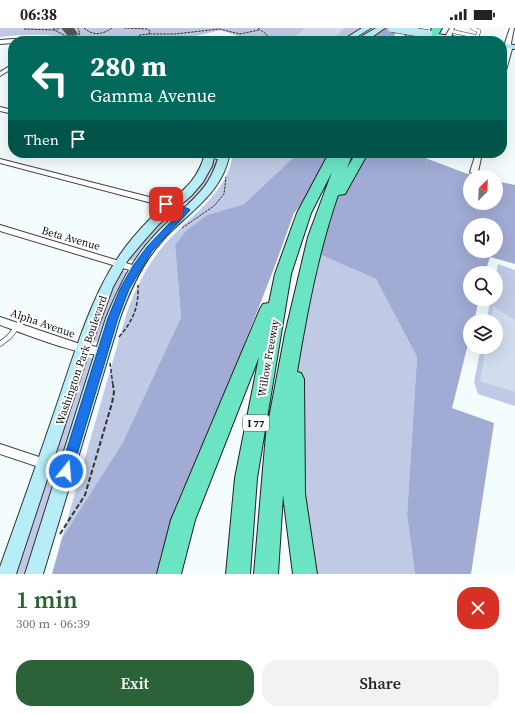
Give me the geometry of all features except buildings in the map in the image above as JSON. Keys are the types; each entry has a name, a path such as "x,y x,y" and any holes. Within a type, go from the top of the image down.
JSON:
{"highway":[{"name":"Willow Freeway","path":"238,574 246,478 283,274 304,214 332,158"},
{"name":"Willow Freeway","path":"266,574 276,434 294,334 316,237 344,158"},
{"path":"316,237 359,158"},
{"path":"170,574 183,520 283,274"},
{"path":"294,334 294,494 305,574"}],"street":[{"path":"353,36 367,28"},
{"path":"368,36 381,28"},
{"path":"392,28 433,34 449,34"},
{"path":"507,46 512,28"},
{"name":"Washington Park Boulevard","path":"7,574 101,300 120,264 146,230 188,193 199,180 207,166 209,158"},
{"name":"Washington Park Boulevard","path":"34,574 66,471 107,356 121,296 137,274 157,240 186,210 199,200 211,186 226,158"},
{"path":"475,170 478,158"},
{"path":"0,161 186,210"},
{"name":"Beta Avenue","path":"0,228 120,264 137,274"},
{"name":"Alpha Avenue","path":"0,321 107,356"},
{"path":"0,449 66,471"}],"lane":[{"path":"459,32 461,28"},
{"path":"472,28 479,31 477,36"},
{"path":"449,34 459,32 467,36"},
{"path":"0,344 9,337 17,327"}],"path":[{"path":"58,31 61,28"},
{"path":"24,29 61,28"},
{"path":"49,29 58,31 64,36 75,36 80,34 78,28"},
{"path":"84,28 88,32 100,34 106,33 112,28"},
{"path":"124,28 147,29 150,31 149,34"},
{"path":"138,36 149,34 175,34 219,28 240,34 258,30 267,36"},
{"path":"181,228 207,212 224,194 226,171"},
{"path":"117,339 129,326 137,310 140,300 137,274"},
{"path":"58,536 85,495 112,403 114,392 107,356"}],"shaded area":[{"path":"0,28 361,28 347,36 238,36 221,30 195,36 19,35 0,37"},
{"path":"306,28 345,28 335,36 296,36"},
{"path":"381,28 399,28 394,36 368,36"},
{"path":"232,158 293,158 244,204 207,215 175,245 181,317 123,442 62,538 124,322 135,293 149,265 161,249 171,237 215,194 223,182"},
{"path":"293,158 329,158 320,183 294,213 273,271 195,469 177,509 156,574 52,574 62,538 123,442 181,317 175,245 186,231 207,215 244,204"},
{"path":"359,158 425,158 463,172 463,210 503,210 503,182 515,185 515,264 494,258 503,258 503,218 463,218 463,258 490,258 487,266 463,266 463,306 477,306 476,314 463,314 463,354 466,354 452,408 494,423 471,574 415,574 407,515 417,357 376,279 312,251 340,189"},
{"path":"214,160 218,161 219,163 205,187 190,202 185,203 184,201"},
{"path":"173,211 178,212 137,259 131,261 129,257 141,241"},
{"path":"312,251 376,279 417,357 407,515 415,574 305,574 294,334"},
{"path":"498,264 515,270 515,406 478,394 474,382 480,354 503,354 503,314 488,314 489,306 503,306 503,266 498,266"},
{"path":"121,271 125,271 128,274 101,340 94,342 92,341 104,302"},
{"path":"493,306 515,320 515,392 480,381 485,354 503,354 503,314 492,314"},
{"path":"88,357 95,359 67,451 61,455 56,455 55,452 84,360"},
{"path":"52,480 56,482 29,574 15,574 44,485 47,481"}],"route":[{"path":"66,471 113,318 124,289 150,249 186,210 166,204"}]}
